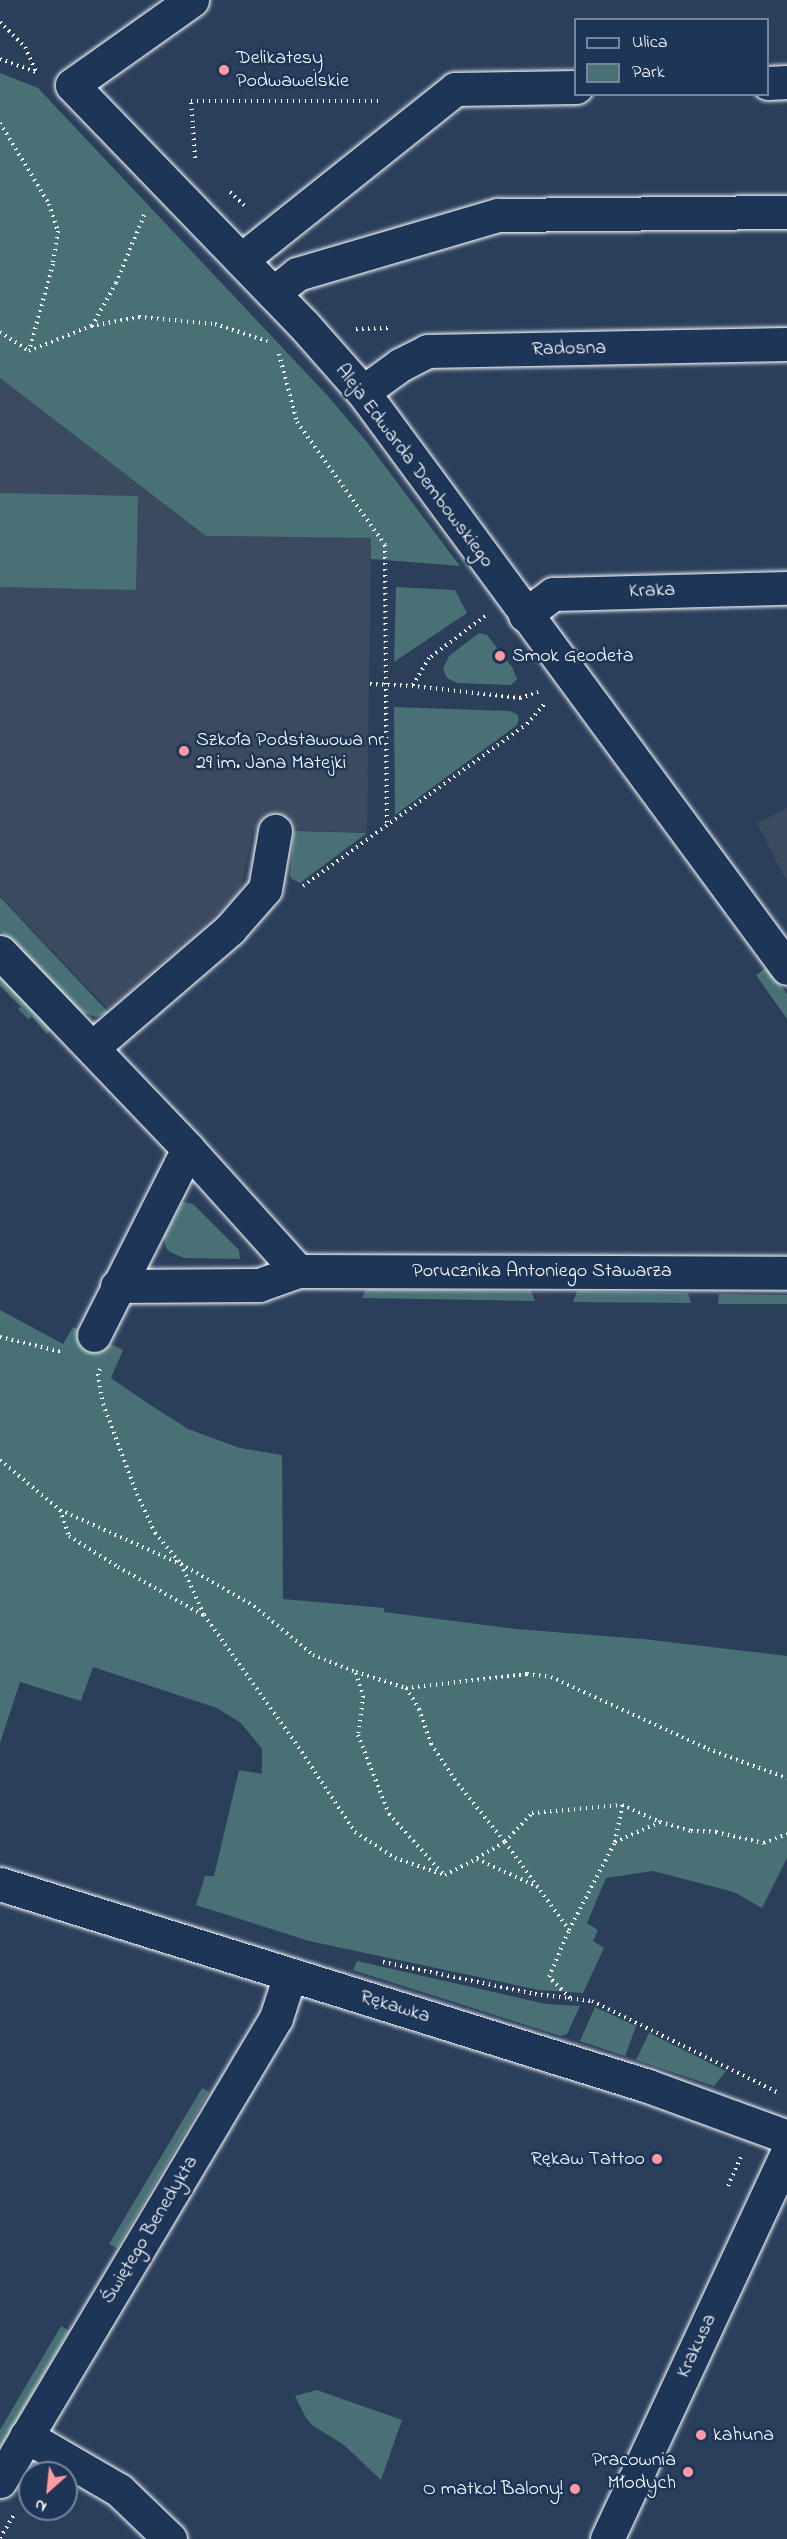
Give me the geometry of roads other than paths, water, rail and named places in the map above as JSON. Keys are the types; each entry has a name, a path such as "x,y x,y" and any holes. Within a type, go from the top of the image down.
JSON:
{"street":[{"name":"Aleja Edwarda Dembowskiego","path":"192,0 72,85 273,293 363,392 787,968"},
{"path":"769,82 787,82"},
{"path":"241,260 455,89 574,87"},
{"path":"273,293 297,274 498,215 787,212"},
{"name":"Radosna","path":"363,392 400,364 427,351 787,344"},
{"name":"Kraka","path":"525,615 553,594 787,588"},
{"path":"93,1047 230,929 265,889 274,831"},
{"path":"0,952 93,1047 298,1271"},
{"path":"93,1335 188,1149"},
{"name":"Porucznika Antoniego Stawarza","path":"117,1286 259,1285 298,1271 787,1273"},
{"name":"Rękawka","path":"0,1884 648,2086 787,2137"},
{"name":"Świętego Benedykta","path":"0,2481 276,2018 290,1975"},
{"name":"Krakusa","path":"607,2539 787,2153"},
{"path":"26,2436 119,2490 170,2539"}],"place":[{"name":"Delikatesy Podwawelskie","path":"224,70"},
{"name":"Smok Geodeta","path":"500,656"},
{"name":"Szkoła Podstawowa nr 29 im. Jana Matejki","path":"184,751"},
{"name":"Rękaw Tattoo","path":"657,2159"},
{"name":"kahuna","path":"701,2435"},
{"name":"Pracownia Młodych","path":"688,2472"},
{"name":"O matko! Balony!","path":"575,2489"}]}
